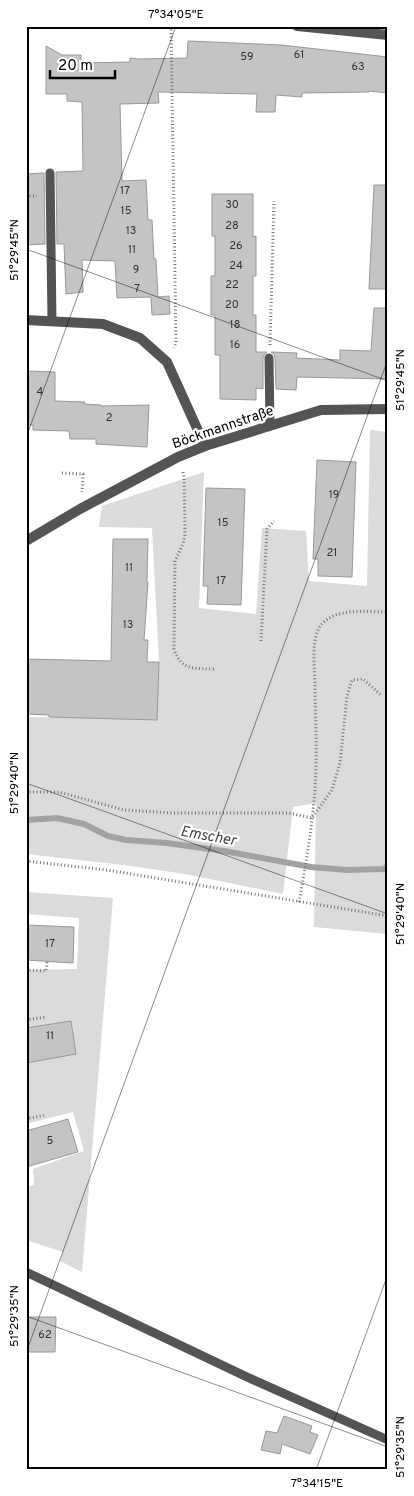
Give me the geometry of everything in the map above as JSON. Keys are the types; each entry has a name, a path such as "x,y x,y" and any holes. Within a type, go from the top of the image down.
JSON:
{"street":[{"path":"296,26 388,34"},
{"path":"26,320 104,324 140,338 167,362 206,446"},
{"name":"Böckmannstraße","path":"26,541 80,509 178,457 206,446 321,410 388,409"}],"lane":[{"path":"50,173 52,321"},
{"path":"269,358 270,426"},
{"path":"26,1272 247,1377 388,1440"}],"path":[{"path":"167,362 176,343 171,26"},
{"path":"269,358 274,201"},
{"path":"178,457 184,477 185,536 175,561 174,649 178,659 184,665 194,668 216,669"},
{"path":"62,473 80,474"},
{"path":"261,641 267,529 274,521"},
{"path":"300,902 312,818 316,766 314,656 316,636 321,624 333,615 357,612 388,612"},
{"path":"312,818 332,790 340,763 347,696 352,680 363,679 382,696"},
{"path":"26,792 59,792 124,810 166,813 289,813 312,818"},
{"path":"26,861 107,870 388,916"},
{"path":"26,970 46,971 47,962"},
{"path":"26,1020 46,1016"},
{"path":"26,1119 45,1115"}],"shaded area":[{"path":"370,430 388,432 388,934 314,927 316,803 293,807 283,894 185,874 26,854 26,717 157,719 159,662 152,528 99,527 102,506 204,472 199,608 256,614 262,528 306,531 309,581 367,586"},
{"path":"26,892 113,898 82,1272 60,1261 63,1252 26,1240 26,1187 34,1185 33,1169 84,1151 73,1112 26,1124 26,970 77,969 79,918 26,914"}],"building":[{"path":"188,41 281,45 388,57 388,93 369,91 302,93 302,97 276,95 275,112 256,112 257,94 158,92 159,103 120,104 122,181 146,180 148,220 152,220 158,297 169,296 170,314 152,315 151,297 117,298 115,261 82,260 83,292 66,294 64,244 57,244 56,172 83,171 82,102 67,101 67,94 46,94 46,46 62,55 81,55 81,63 130,62 130,58 187,58"},
{"path":"44,173 45,244 26,245 26,174"},
{"path":"374,185 388,185 388,289 369,289"},
{"path":"212,194 253,194 253,237 256,236 256,276 253,276 253,315 256,315 256,352 267,352 263,358 263,389 256,388 256,400 220,399 220,355 215,355 215,315 211,315 211,276 215,276 215,236 212,236"},
{"path":"374,308 388,308 388,379 297,377 296,390 276,389 275,358 271,352 297,353 296,358 340,360 340,350 371,351"},
{"path":"27,371 55,372 55,401 85,402 84,404 101,406 149,405 147,447 96,444 96,439 70,439 69,431 33,430 33,425 26,425"},
{"path":"317,460 356,462 352,577 318,576 318,559 313,559"},
{"path":"206,488 245,489 241,605 207,604 208,586 203,586"},
{"path":"113,539 148,539 148,582 144,640 148,640 147,662 159,662 157,720 49,717 49,715 26,714 26,659 111,661"},
{"path":"26,925 74,927 73,963 26,960"},
{"path":"71,1021 76,1054 26,1063 26,1028"},
{"path":"68,1119 78,1152 26,1167 26,1131"},
{"path":"26,1317 56,1317 55,1352 26,1352"},
{"path":"284,1416 312,1426 310,1432 318,1435 310,1454 282,1444 280,1454 261,1450 266,1431 277,1433"}],"waterway":[{"name":"Emscher","path":"26,820 57,818 84,824 108,836 126,840 167,843 224,851 311,867 347,870 384,869 388,866"}]}
